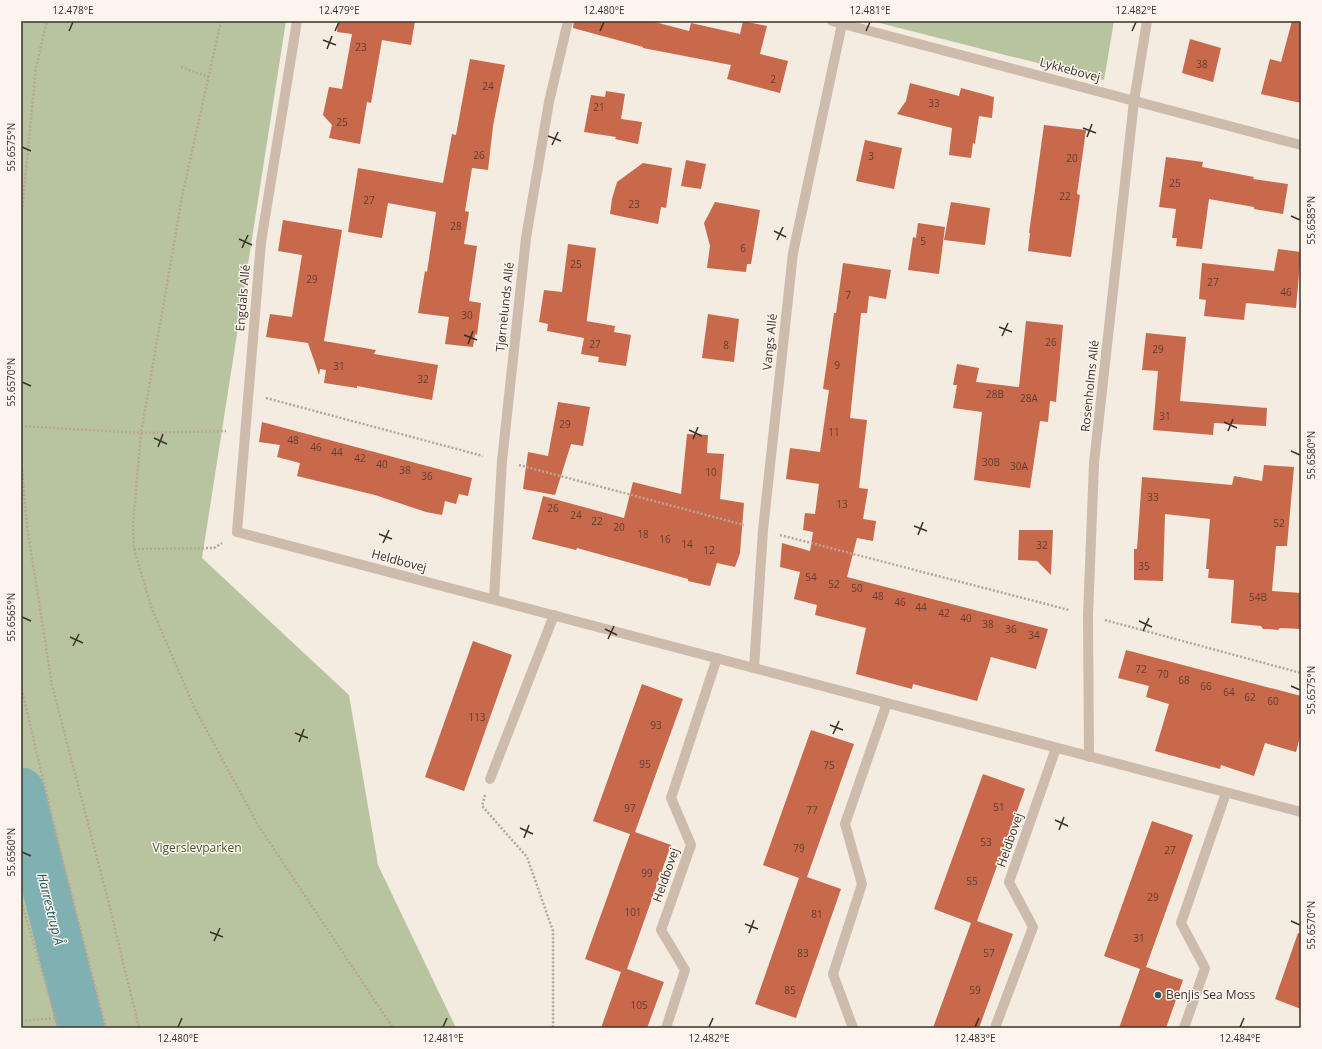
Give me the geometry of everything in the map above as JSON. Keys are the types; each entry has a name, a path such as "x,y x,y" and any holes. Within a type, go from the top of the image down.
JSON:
{"street":[{"name":"Engdals Allé","path":"237,532 261,242 297,21"},
{"name":"Tjørnelunds Allé","path":"494,600 502,461 526,238 549,102 568,21"},
{"name":"Lykkebovej","path":"832,21 1301,145"},
{"name":"Rosenholms Allé","path":"1089,756 1088,615 1094,463 1134,100 1147,21"},
{"name":"Vangs Allé","path":"754,668 763,530 793,253 842,24"},
{"name":"Heldbovej","path":"237,532 1301,812"},
{"path":"490,780 554,615"},
{"name":"Heldbovej","path":"666,1028 685,970 660,930 690,845 671,798 717,658"},
{"path":"853,1028 833,974 862,884 845,824 887,703"},
{"name":"Heldbovej","path":"997,1028 996,1025 1033,927 1009,882 1056,748"},
{"path":"1184,1028 1205,968 1182,923 1226,792"}],"path":[{"path":"21,223 36,68 47,21"},
{"path":"221,21 183,192 141,433 133,525 134,550 152,609 195,709 258,825 393,1028"},
{"path":"181,67 209,77"},
{"path":"21,426 141,433 245,430"},
{"path":"21,458 28,526 52,685 108,900 139,1028"},
{"path":"134,550 214,548 237,532"},
{"path":"21,685 40,772 106,1028"},
{"path":"490,780 482,806 528,857 553,931 553,1028"},
{"path":"21,902 58,1028"},
{"path":"21,1021 56,1018"}],"green space":[{"name":"Vigerslevparken","path":"21,21 286,21 202,558 349,695 378,865 456,1028 21,1028"},
{"path":"872,21 1114,21 1104,80"}],"building":[{"path":"338,21 415,21 411,45 382,40 371,103 367,102 360,144 329,138 332,125 323,115 329,87 342,89 352,34 337,32"},
{"path":"574,21 651,21 689,31 691,23 740,34 743,21 767,26 760,54 788,61 780,93 727,79 731,65 643,48 573,28"},
{"path":"1292,21 1301,21 1301,103 1261,94 1270,59 1281,62"},
{"path":"1190,39 1221,48 1213,82 1182,73"},
{"path":"470,59 505,65 493,126 488,170 472,168 465,211 469,212 464,244 477,246 469,301 481,303 477,335 475,334 473,347 445,344 449,317 418,313 425,271 427,272 436,212 388,203 382,238 348,232 358,168 443,183 452,134 456,135"},
{"path":"910,83 959,96 961,88 994,97 992,118 979,116 975,144 973,143 971,158 949,155 952,128 897,114 906,101"},
{"path":"606,91 625,94 621,119 642,122 638,144 615,139 616,137 584,132 591,95 605,97"},
{"path":"1044,125 1086,130 1077,194 1080,195 1071,257 1028,251 1029,233"},
{"path":"865,140 902,148 894,189 856,181"},
{"path":"1166,157 1203,162 1202,167 1254,177 1253,179 1288,184 1283,214 1209,199 1202,249 1176,246 1177,238 1172,238 1176,209 1159,207"},
{"path":"686,160 706,164 701,189 681,186"},
{"path":"643,163 672,168 666,208 661,207 658,224 610,214 612,199 617,182"},
{"path":"715,202 760,210 751,264 747,264 746,272 707,268 710,246 704,223"},
{"path":"951,202 990,208 985,245 944,240"},
{"path":"283,220 342,230 324,341 376,350 374,354 438,365 432,400 357,386 357,388 324,383 326,370 320,369 319,375 308,343 266,337 270,314 292,317 302,255 278,251"},
{"path":"918,223 945,227 939,274 908,270 913,237 916,238"},
{"path":"568,244 596,248 587,321 615,326 614,332 631,335 626,366 598,362 599,357 581,354 584,338 547,331 548,324 539,322 544,290 562,292"},
{"path":"1278,249 1301,252 1296,308 1246,303 1244,320 1204,316 1206,300 1199,299 1202,263 1274,271"},
{"path":"843,263 891,270 886,299 869,296 867,313 861,313 850,418 867,420 859,488 868,489 863,519 876,521 873,541 857,538 847,577 1048,629 1036,669 991,657 977,701 913,684 912,689 856,674 866,628 815,615 817,605 794,599 800,572 780,567 782,543 810,551 813,532 803,530 805,513 815,514 819,484 786,479 790,448 820,452 829,390 823,389"},
{"path":"708,314 739,319 734,362 702,358"},
{"path":"1026,321 1063,325 1056,402 1050,401 1048,422 1040,421 1030,488 974,480 982,412 953,408 957,385 953,385 957,364 979,368 976,382 1019,387"},
{"path":"1146,333 1186,337 1180,401 1267,408 1266,426 1214,423 1213,435 1153,430 1158,371 1142,370"},
{"path":"558,402 590,407 583,446 571,444 555,495 523,489 528,452 548,456"},
{"path":"262,422 472,478 468,496 459,494 456,504 445,501 442,515 426,512 375,495 297,476 300,463 277,457 280,445 259,442"},
{"path":"687,434 708,435 707,453 724,454 720,499 744,503 740,553 735,567 717,563 710,586 688,581 688,579 577,548 576,550 532,539 543,496 624,518 633,482 681,494"},
{"path":"1264,465 1294,467 1287,546 1276,546 1272,591 1301,593 1301,629 1263,629 1261,626 1231,623 1234,580 1208,578 1209,569 1206,569 1210,519 1165,514 1163,581 1134,580 1134,549 1137,549 1142,477 1232,485 1234,476 1262,481"},
{"path":"1019,530 1053,530 1051,575 1037,561 1018,560"},
{"path":"473,641 512,655 464,791 425,777"},
{"path":"1126,650 1301,696 1301,733 1296,752 1265,743 1254,776 1221,765 1220,769 1155,751 1169,704 1146,697 1149,686 1118,678"},
{"path":"642,684 683,699 635,832 671,845 627,969 664,982 647,1028 601,1028 621,972 585,959 630,834 593,821"},
{"path":"811,730 854,744 807,877 841,889 796,1018 755,1004 799,878 763,865"},
{"path":"983,774 1025,789 977,921 1013,934 979,1028 933,1028 971,923 934,909"},
{"path":"1152,821 1193,835 1146,967 1183,980 1166,1028 1119,1028 1140,969 1104,956"},
{"path":"1298,933 1301,934 1301,1009 1275,999"}],"waterway":[{"name":"Harrestrup Å","path":"21,791 81,1028"}],"place":[{"name":"Benjis Sea Moss","path":"1158,995"}]}
